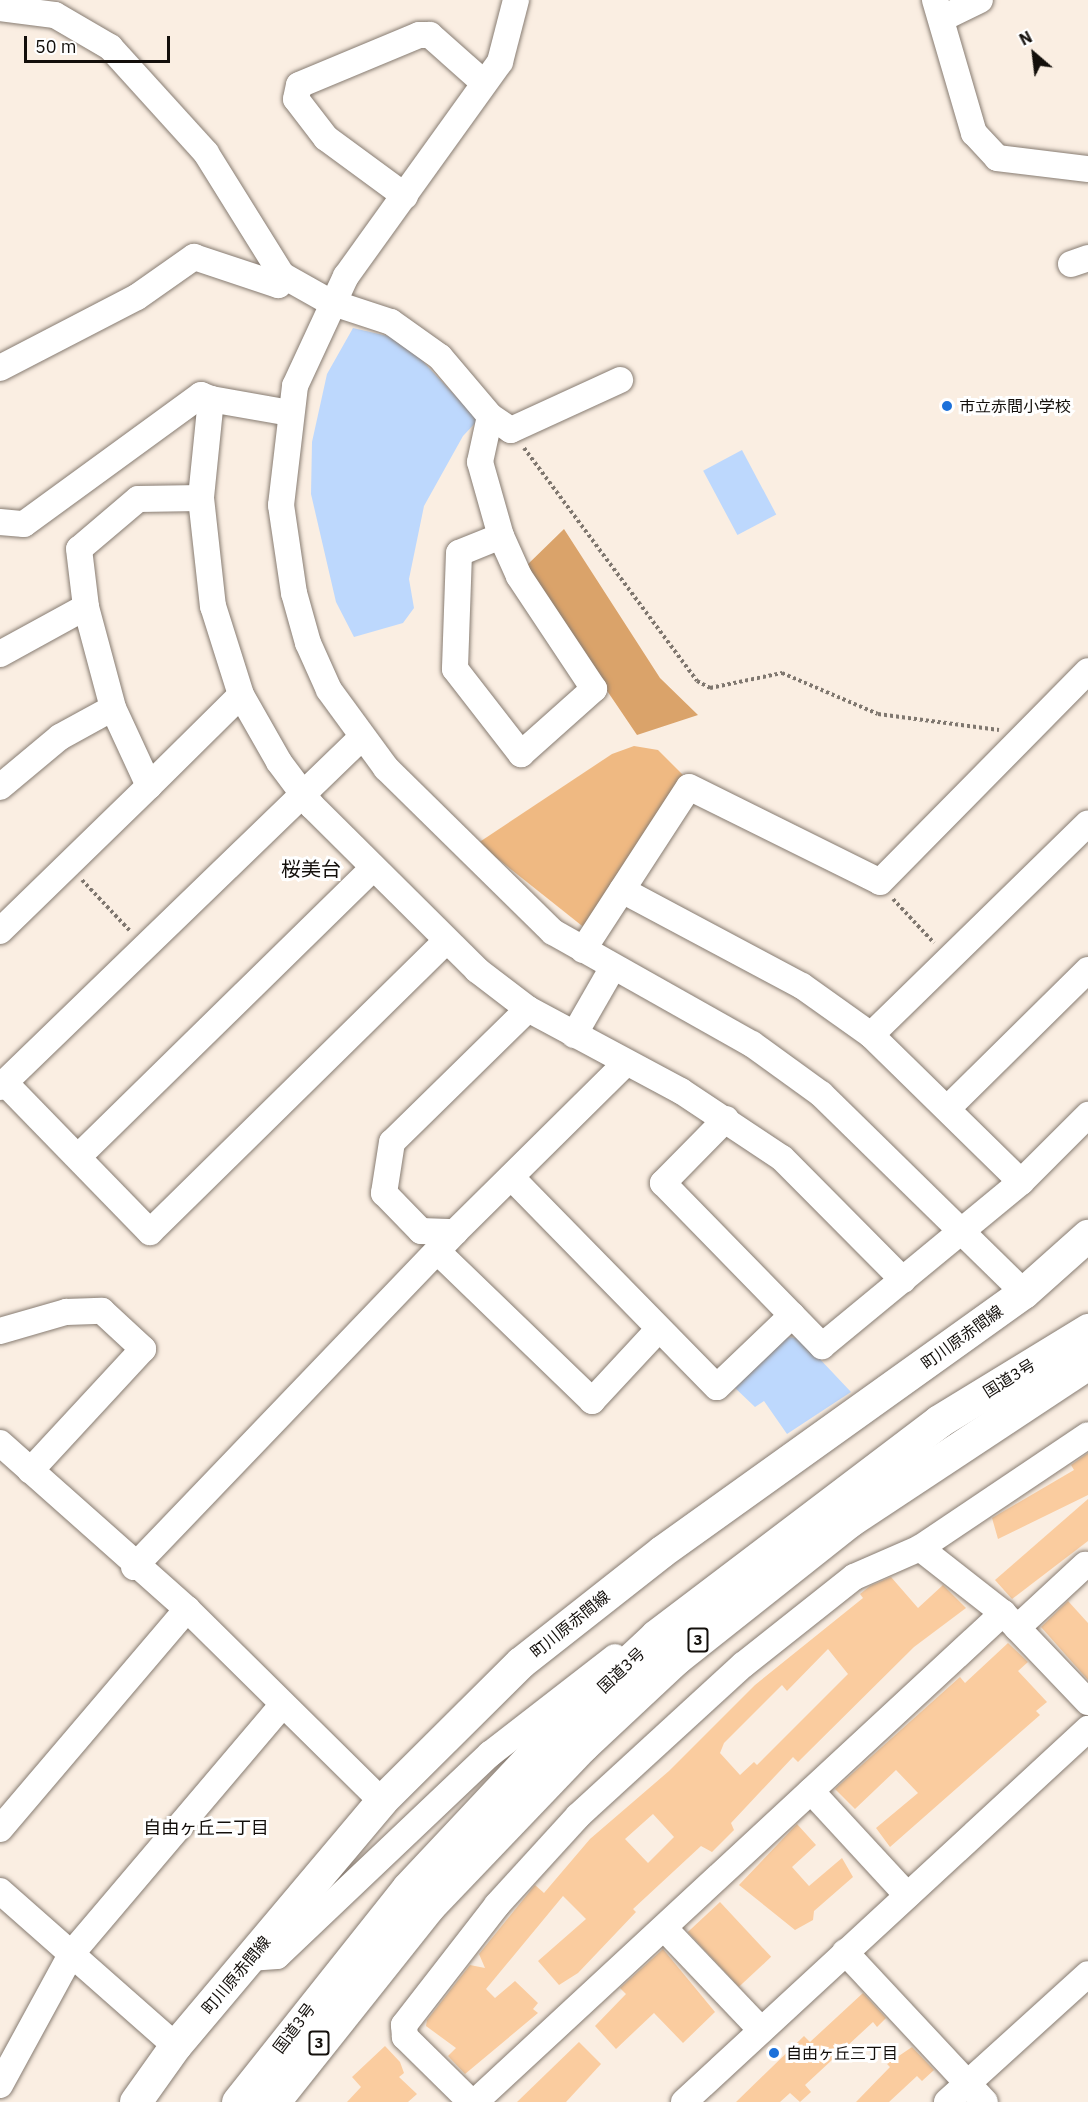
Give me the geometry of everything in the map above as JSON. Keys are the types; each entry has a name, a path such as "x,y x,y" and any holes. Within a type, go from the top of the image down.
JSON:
{"highway":[{"name":"国道3号","path":"238,2102 344,1962 474,1815 656,1636 746,1564 939,1421 1088,1330"},
{"name":"国道3号","path":"273,2102 364,1984 495,1835 675,1658 849,1521 1088,1362"},
{"path":"299,2102 364,1984"}],"main road":[{"name":"町川原赤間線","path":"136,2102 176,2046 382,1801 512,1671 587,1610 1024,1293 1088,1236"}],"street":[{"path":"516,0 500,62 330,302 295,386 290,413 281,505 294,593 329,690 361,738 446,832 553,932 612,969 785,1067 862,1130 1024,1293"},
{"path":"980,0 939,9 974,133 997,158 1088,169"},
{"path":"0,8 78,24 144,78 206,153 282,275 330,302 392,322 440,357 500,423"},
{"path":"405,196 326,138 296,99 299,85 419,35 430,35 484,83"},
{"path":"0,368 137,297 194,257 278,285 282,275"},
{"path":"501,536 459,553 455,669 521,754 594,690 519,576 501,536 480,462 500,423 620,380"},
{"path":"0,522 24,525 201,395 211,399 290,413"},
{"path":"211,399 201,498 213,606 241,695 302,793 445,942 528,1009 726,1119 782,1158 903,1280"},
{"path":"149,786 113,708 86,607 79,549 138,499 201,498"},
{"path":"0,654 86,607"},
{"path":"583,950 689,787 880,882 1088,671"},
{"path":"0,931 241,695"},
{"path":"0,788 60,737 113,708"},
{"path":"361,738 2,1085 78,1156 150,1232 445,942"},
{"path":"871,1035 1088,824"},
{"path":"78,1156 373,868"},
{"path":"622,890 802,986 871,1035 949,1107 1021,1182"},
{"path":"574,1035 612,969"},
{"path":"949,1107 1088,970"},
{"path":"455,1232 421,1231 384,1193 392,1142 528,1009"},
{"path":"134,1567 440,1253 455,1232 626,1064"},
{"path":"726,1119 663,1184 822,1346 903,1280 966,1233 1088,1115"},
{"path":"511,1178 717,1387 792,1315"},
{"path":"440,1253 592,1401 659,1329"},
{"path":"0,1331 66,1312 102,1311 143,1349 30,1471"},
{"path":"1085,1565 1010,1621 811,1791 473,2102 405,2037 404,2025 497,1905 578,1816 743,1665 854,1577 920,1548 1088,1435"},
{"path":"0,1443 134,1567 187,1610 382,1801"},
{"path":"920,1548 1010,1621 1088,1702"},
{"path":"249,1958 278,1956 490,1754 746,1564"},
{"path":"0,1829 187,1610"},
{"path":"0,2085 72,1953 282,1704"},
{"path":"684,2102 1088,1729"},
{"path":"811,1791 907,1895"},
{"path":"0,1892 176,2046"},
{"path":"664,1928 760,2030"},
{"path":"845,1952 985,2102"},
{"path":"947,2102 1088,1974"}],"path":[{"path":"500,423 697,681 710,688 782,673 878,714 989,724 1021,740"},
{"path":"69,863 143,947"},
{"path":"880,882 906,916 925,928 947,961"}],"shaded area":[{"path":"564,529 660,678 698,715 637,735 524,568"},
{"path":"634,746 658,750 685,777 586,929 478,843 612,754"}],"water":[{"path":"353,328 392,337 416,354 478,420 463,436 424,506 409,579 414,608 403,623 354,637 336,602 311,494 312,442 327,374"},
{"path":"742,450 776,514 737,535 703,471"},
{"path":"782,1337 800,1338 851,1392 787,1434 764,1401 755,1407 734,1387"}],"building":[{"path":"1088,1453 1088,1495 998,1539 992,1518 1074,1470 1071,1465"},
{"path":"1088,1499 1088,1541 1012,1599 995,1580"},
{"path":"891,1577 918,1608 943,1585 966,1608 914,1647 798,1762 793,1757 731,1823 734,1830 712,1852 701,1846 633,1909 636,1912 578,1973 559,1985 538,1961 586,1919 563,1896 486,1989 495,1998 515,1981 538,2003 533,2009 538,2013 465,2074 448,2056 456,2048 426,2026 427,2020 470,1965 485,1968 479,1954 535,1885 544,1893 590,1839 669,1771 755,1685 863,1598 860,1594 870,1586","holes":["828,1649 848,1674 757,1765 754,1762 740,1775 720,1753 724,1743 782,1685 787,1691","653,1814 674,1837 648,1863 625,1839"]},
{"path":"1068,1601 1088,1623 1088,1680 1041,1627"},
{"path":"1008,1643 1028,1662 1018,1671 1047,1702 1036,1711 1040,1715 890,1847 876,1828 918,1793 896,1770 855,1809 835,1789 960,1677 965,1683"},
{"path":"797,1824 816,1845 792,1867 809,1886 842,1858 853,1877 814,1911 813,1920 795,1930 739,1885"},
{"path":"720,1902 771,1957 739,1987 688,1932"},
{"path":"663,1949 715,2012 683,2043 654,2013 616,2049 595,2026 626,1994 620,1988"},
{"path":"863,1993 886,2018 877,2027 873,2022 805,2085 811,2092 800,2102 790,2093 780,2102 736,2102 804,2036 810,2042"},
{"path":"579,2042 601,2064 566,2102 517,2102"},
{"path":"385,2046 400,2062 404,2073 399,2077 417,2094 408,2102 347,2102 361,2087 352,2077"},
{"path":"912,2047 934,2070 922,2081 917,2076 889,2102 856,2102 890,2067 887,2064"}],"place":[{"name":"市立赤間小学校","path":"947,406"},
{"name":"自由ヶ丘三丁目","path":"774,2053"}],"district":[{"name":"桜美台","path":"311,868"},
{"name":"自由ヶ丘二丁目","path":"206,1828"}]}
